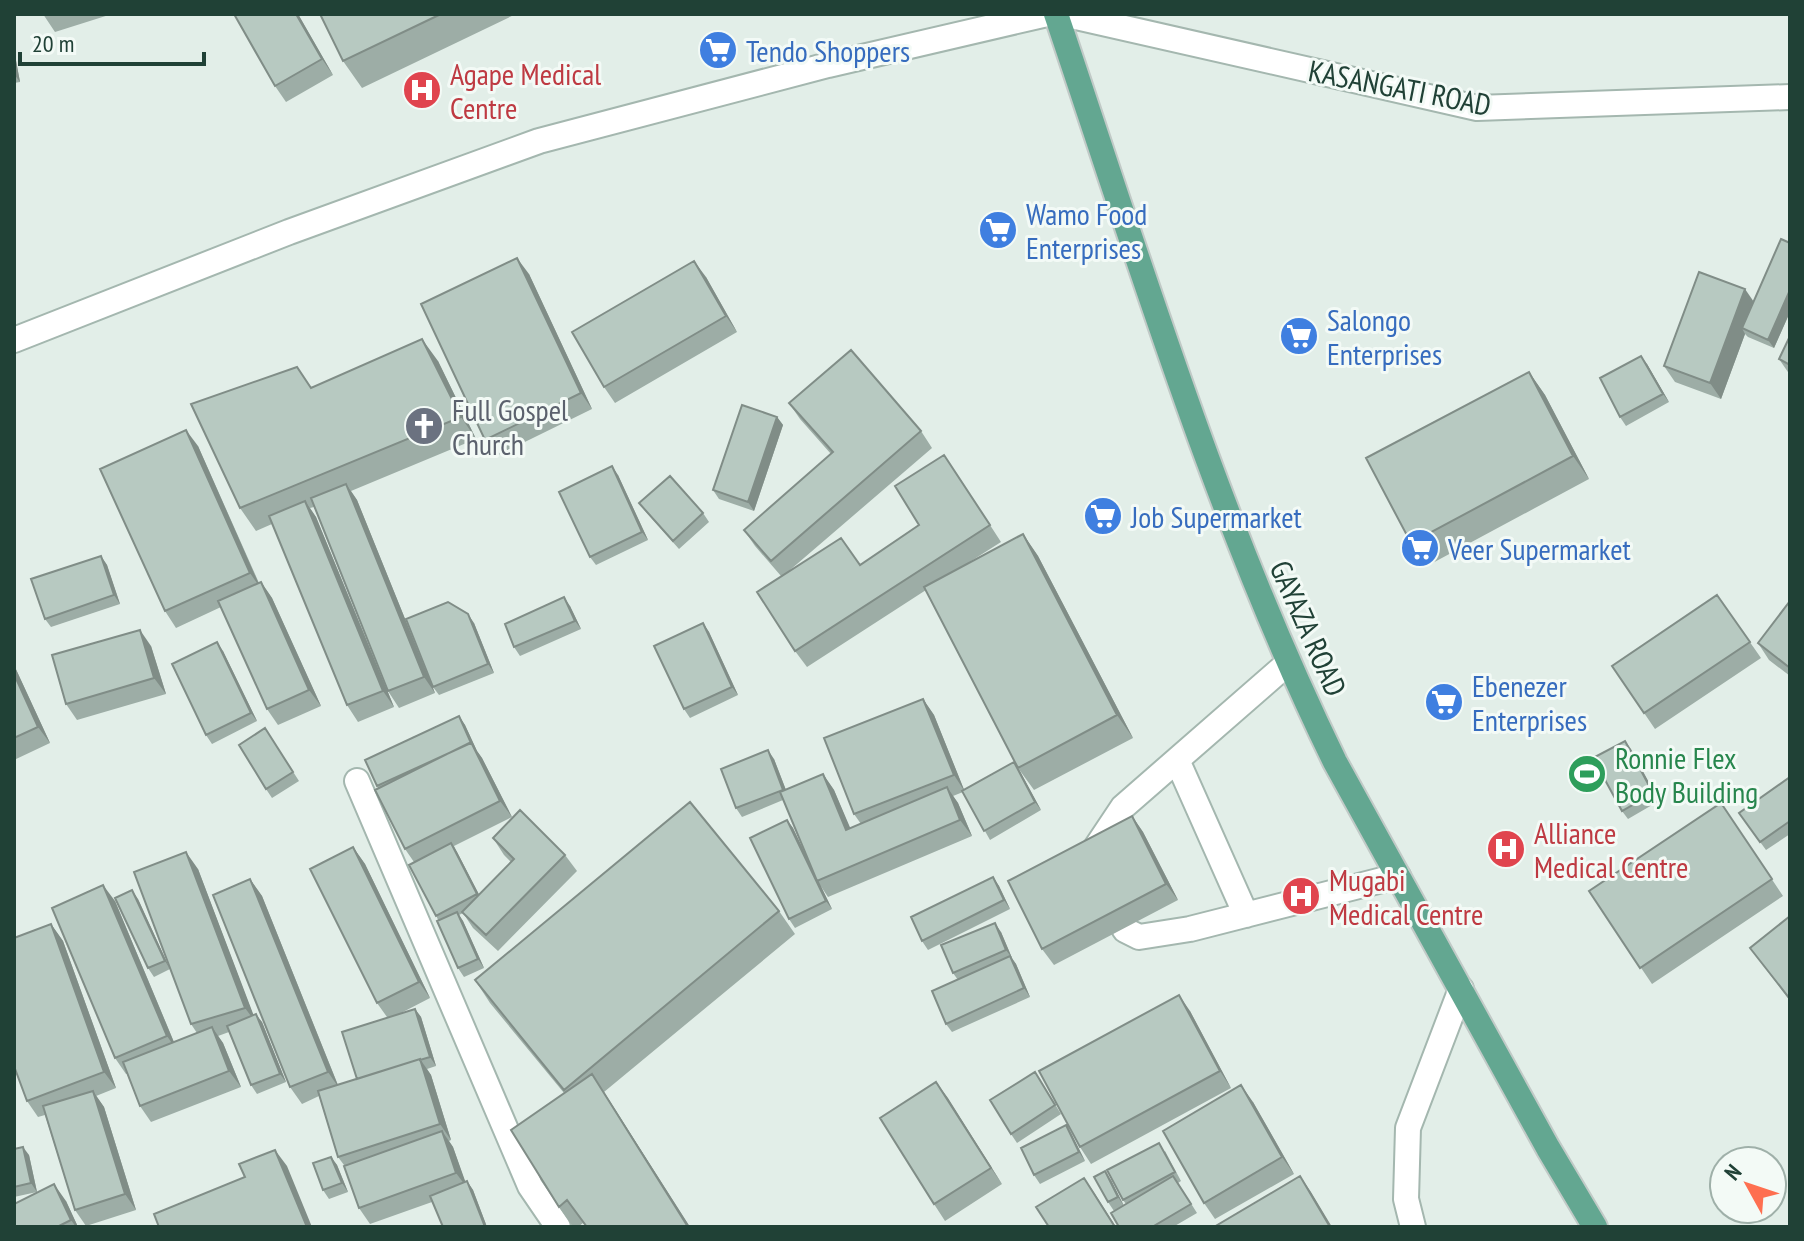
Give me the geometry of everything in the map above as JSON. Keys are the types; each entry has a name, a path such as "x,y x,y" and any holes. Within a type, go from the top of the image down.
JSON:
{"main road":[{"name":"GAYAZA ROAD","path":"1056,14 1242,557 1288,663 1335,762 1595,1227"}],"street":[{"path":"14,340 289,232 539,141 828,65 1047,14"},
{"name":"KASANGATI ROAD","path":"1063,14 1477,108 1790,97"},
{"path":"1288,663 1123,807 1092,851 1090,865 1125,930 1139,937 1246,915 1398,876"},
{"path":"1177,760 1246,915"},
{"path":"357,781 530,1186 558,1227"},
{"path":"1413,1227 1406,1199 1408,1128 1461,989"}],"building":[{"path":"234,14 296,14 322,59 275,86"},
{"path":"320,14 441,14 343,61"},
{"path":"1781,239 1790,243 1790,290 1768,340 1742,328"},
{"path":"517,258 581,393 485,440 421,304"},
{"path":"694,261 726,316 604,387 572,332"},
{"path":"1699,272 1745,289 1710,383 1664,366"},
{"path":"1790,336 1790,365 1779,359"},
{"path":"422,339 461,417 240,508 191,404 297,367 311,388"},
{"path":"851,350 921,431 771,561 744,530 833,452 789,403"},
{"path":"1641,356 1663,394 1620,417 1600,378"},
{"path":"1529,372 1573,456 1411,543 1366,458"},
{"path":"742,405 777,417 748,502 713,490"},
{"path":"186,430 250,573 165,611 100,469"},
{"path":"944,455 990,525 795,651 757,592 841,538 860,565 919,525 895,486"},
{"path":"612,466 642,532 590,557 559,492"},
{"path":"670,476 703,513 673,541 639,503"},
{"path":"346,484 424,677 388,691 311,498"},
{"path":"305,501 383,691 347,705 269,516"},
{"path":"1023,534 1117,715 1018,768 924,587"},
{"path":"101,556 114,595 45,619 31,579"},
{"path":"261,582 309,690 267,709 218,601"},
{"path":"1717,595 1750,642 1644,713 1612,666"},
{"path":"564,597 575,621 514,647 505,624"},
{"path":"1790,601 1790,668 1758,643"},
{"path":"448,602 468,614 488,664 433,687 406,619"},
{"path":"703,623 732,687 684,709 654,646"},
{"path":"140,630 154,678 66,704 52,655"},
{"path":"217,642 251,713 206,735 172,664"},
{"path":"14,674 38,727 14,738"},
{"path":"923,699 954,775 854,814 824,738"},
{"path":"459,716 471,743 377,786 365,760"},
{"path":"265,728 293,772 266,789 239,745"},
{"path":"1625,741 1653,793 1622,811 1593,758"},
{"path":"471,742 500,801 405,849 375,790"},
{"path":"768,750 783,790 736,808 721,769"},
{"path":"1014,762 1035,802 984,831 962,791"},
{"path":"823,774 846,830 947,787 960,820 817,881 780,792"},
{"path":"1790,777 1790,821 1760,842 1739,813"},
{"path":"690,802 779,911 564,1090 475,980"},
{"path":"1721,803 1772,879 1640,968 1589,891"},
{"path":"520,810 565,855 486,935 462,912 514,859 493,838"},
{"path":"1132,816 1166,884 1042,949 1008,881"},
{"path":"787,820 826,901 789,919 750,838"},
{"path":"451,843 477,894 436,916 409,865"},
{"path":"353,847 419,982 377,1003 310,869"},
{"path":"186,852 245,1008 191,1024 134,872"},
{"path":"993,877 1004,900 922,941 911,917"},
{"path":"250,879 328,1072 290,1087 213,895"},
{"path":"103,885 167,1036 115,1058 52,908"},
{"path":"132,890 165,961 148,968 115,898"},
{"path":"457,912 478,959 458,968 437,921"},
{"path":"1790,916 1790,999 1750,948"},
{"path":"995,923 1006,950 953,973 941,945"},
{"path":"51,924 104,1072 27,1101 14,1066 14,938"},
{"path":"1010,956 1024,988 946,1024 932,991"},
{"path":"1179,995 1220,1071 1080,1147 1039,1071"},
{"path":"415,1009 430,1057 357,1079 342,1032"},
{"path":"256,1014 280,1074 251,1085 227,1026"},
{"path":"212,1027 229,1071 140,1106 123,1062"},
{"path":"420,1059 440,1124 338,1157 318,1091"},
{"path":"1035,1072 1055,1105 1011,1134 990,1100"},
{"path":"592,1074 688,1227 587,1227 567,1200 559,1207 511,1130"},
{"path":"936,1082 991,1168 934,1204 880,1118"},
{"path":"1241,1085 1282,1157 1204,1203 1163,1131"},
{"path":"93,1091 125,1194 75,1210 43,1106"},
{"path":"1066,1125 1079,1152 1034,1175 1021,1148"},
{"path":"442,1131 456,1173 359,1208 344,1166"},
{"path":"1159,1143 1175,1172 1123,1200 1107,1170"},
{"path":"23,1147 31,1183 14,1187 14,1149"},
{"path":"275,1150 307,1227 159,1227 154,1214 245,1177 239,1164"},
{"path":"331,1157 342,1183 323,1190 313,1163"},
{"path":"1105,1171 1118,1197 1108,1202 1094,1177"},
{"path":"1173,1176 1191,1204 1152,1227 1119,1227 1111,1213"},
{"path":"1300,1176 1330,1227 1214,1227"},
{"path":"1084,1178 1115,1227 1049,1227 1036,1207"},
{"path":"467,1181 485,1227 443,1227 430,1196"},
{"path":"54,1184 71,1220 57,1227 14,1227 14,1204"}],"place":[{"name":"Tendo Shoppers","path":"718,50"},
{"name":"Agape Medical Centre","path":"422,90"},
{"name":"Wamo Food Enterprises","path":"998,230"},
{"name":"Salongo Enterprises","path":"1299,336"},
{"name":"Full Gospel Church","path":"424,426"},
{"name":"Job Supermarket","path":"1103,516"},
{"name":"Veer Supermarket","path":"1420,548"},
{"name":"Ebenezer Enterprises","path":"1444,702"},
{"name":"Ronnie Flex Body Building","path":"1587,774"},
{"name":"Alliance Medical Centre","path":"1506,849"},
{"name":"Mugabi Medical Centre","path":"1301,896"}]}
